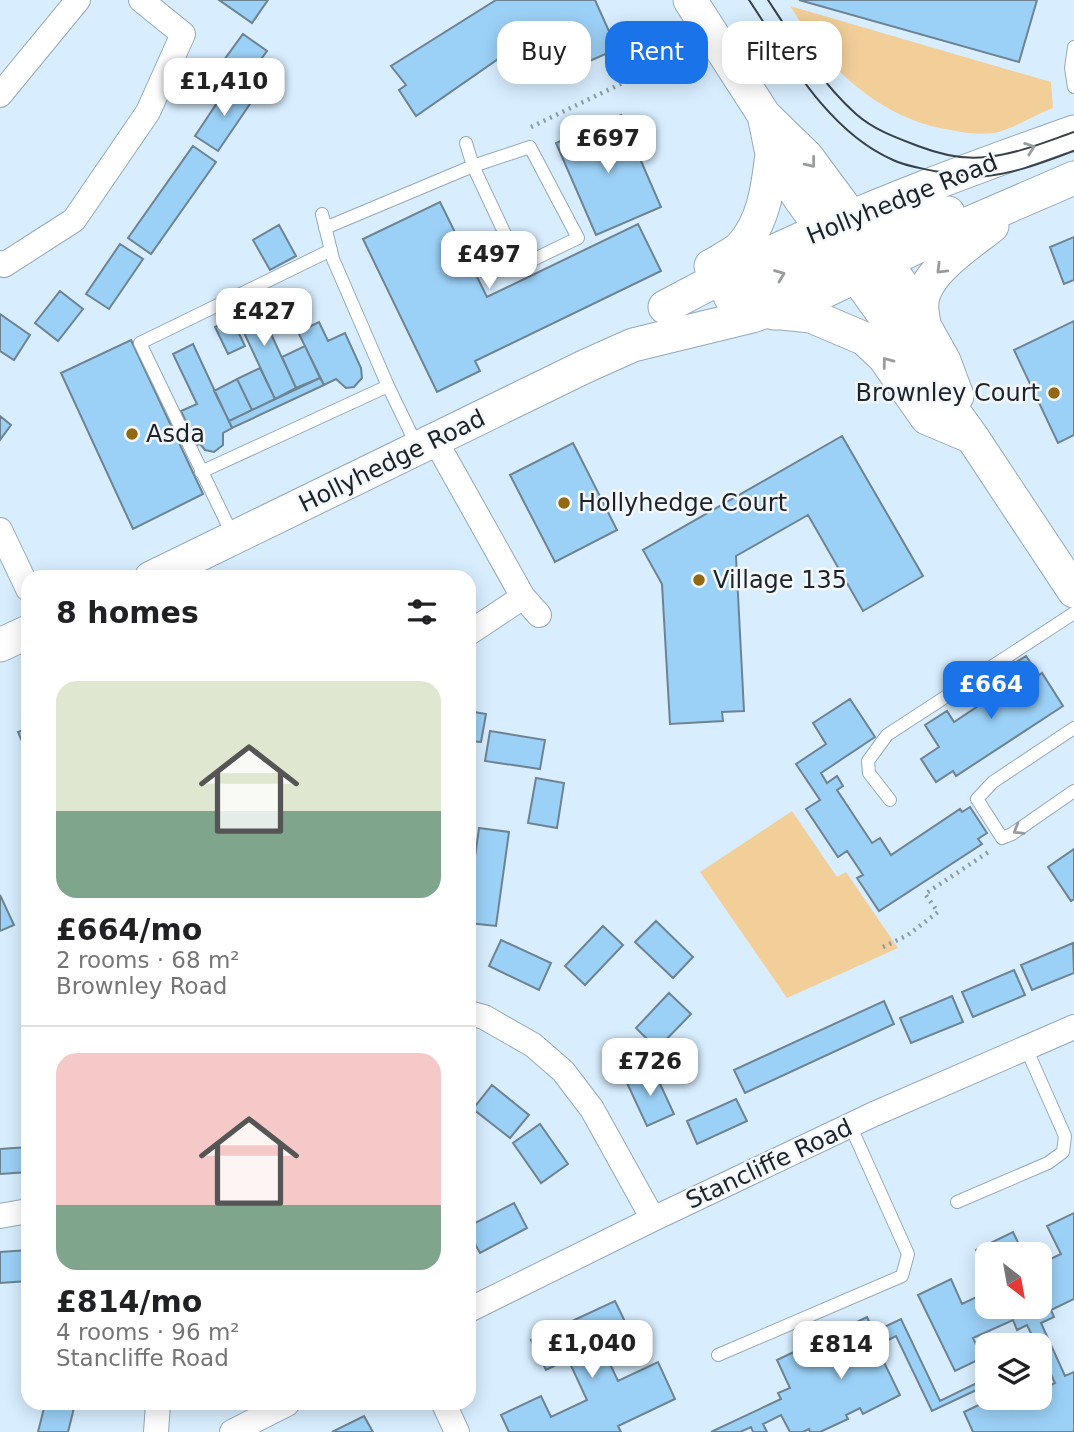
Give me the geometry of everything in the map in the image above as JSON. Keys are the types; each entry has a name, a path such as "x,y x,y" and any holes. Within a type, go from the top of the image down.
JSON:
{"street":[{"path":"4,83 78,0"},
{"path":"0,262 4,265 74,220 148,112 183,34 141,0"},
{"path":"690,0 764,115 807,157 854,247 972,437 1074,591"},
{"path":"649,327 688,279 739,248 759,218 768,188 772,154 764,115"},
{"name":"Hollyhedge Road","path":"649,327 752,316 821,293 854,247 956,175 1074,132"},
{"path":"772,154 854,247 901,284 944,361 972,437"},
{"path":"854,247 927,218 1032,195 1074,178"},
{"path":"923,324 922,302 932,278 954,256 1032,195"},
{"name":"Hollyhedge Road","path":"168,570 426,444 649,327 773,251 854,247"},
{"path":"752,316 782,313 811,316 865,339 884,357 927,418 972,437"},
{"path":"426,444 531,606 476,630"},
{"path":"0,530 21,574"},
{"path":"0,645 21,635"},
{"path":"476,1015 533,1045 563,1071 592,1109 653,1219"},
{"name":"Stancliffe Road","path":"476,1307 850,1125 1074,1027"},
{"path":"0,1216 21,1212"},
{"path":"156,1432 158,1410"},
{"path":"232,1432 275,1410"},
{"path":"447,1410 457,1432"}],"lane":[{"path":"1074,47 1071,68 1074,87"},
{"path":"325,228 473,166 530,147 578,238 520,266 473,166 466,143"},
{"path":"322,214 333,259 388,386 426,444"},
{"path":"234,538 140,343 331,250"},
{"path":"201,472 388,386"},
{"path":"890,800 869,773 868,761 887,735 1074,613"},
{"path":"1074,728 993,782 977,799 1002,838 1012,834 1074,791"},
{"path":"957,1202 1048,1163 1063,1152 1065,1136 1026,1048"},
{"path":"718,1355 902,1276 908,1254 850,1125"}],"path":[{"path":"527,129 620,84"},
{"path":"883,947 908,935 938,912 925,894 996,847 1002,838"}],"shaded area":[{"path":"790,6 842,21 800,21"},
{"path":"842,21 1051,82 1053,108 994,133 972,133 930,126 911,119 874,100 842,74"},
{"path":"792,811 837,877 846,872 898,948 787,998 700,872"}],"building":[{"path":"219,0 268,0 252,23"},
{"path":"496,0 595,0 605,22 605,54 591,60 591,21 497,21 497,60 416,116 399,90 406,85 391,66"},
{"path":"799,0 1037,0 1019,62"},
{"path":"243,34 267,51 240,88 216,71"},
{"path":"229,85 252,101 218,151 195,136"},
{"path":"621,115 661,207 596,235 556,143"},
{"path":"193,146 216,162 151,254 128,238"},
{"path":"440,202 487,297 638,224 661,271 475,361 480,371 437,392 363,239"},
{"path":"279,225 296,256 270,270 253,240"},
{"path":"1074,237 1074,280 1064,284 1050,247"},
{"path":"120,244 143,259 109,309 86,294"},
{"path":"60,291 83,309 58,341 35,323"},
{"path":"254,297 296,388 275,399 232,307"},
{"path":"0,314 30,335 14,360 0,351"},
{"path":"232,319 245,346 228,354 215,327"},
{"name":"Brownley Court","path":"1074,321 1074,435 1058,443 1014,350"},
{"path":"319,322 328,341 345,333 361,368 362,378 354,387 346,388 336,379 324,385 298,332"},
{"name":"Asda","path":"131,340 203,494 133,529 61,373"},
{"path":"193,344 232,428 223,433 223,445 214,452 197,445 181,411 197,404 173,354"},
{"path":"305,346 320,378 296,388 282,357"},
{"path":"260,368 275,399 252,410 237,379"},
{"path":"320,378 324,385 232,428 229,421"},
{"path":"237,379 252,410 229,421 214,391"},
{"path":"0,416 11,425 0,440"},
{"name":"Village 135","path":"842,436 923,576 863,611 808,515 736,556 744,711 722,712 723,721 670,724 662,584 643,550"},
{"name":"Hollyhedge Court","path":"573,443 617,530 555,562 510,475"},
{"path":"1026,656 1039,675 1042,673 1063,706 956,776 953,771 936,782 921,759 939,747 925,725 947,711 954,722 1008,686 999,673"},
{"path":"850,699 875,737 821,773 827,783 837,776 843,786 837,790 872,843 880,838 891,855 960,809 962,812 970,807 987,833 978,839 982,844 879,911 857,878 863,875 847,851 838,857 806,809 820,800 796,764 826,744 813,723"},
{"path":"476,712 486,714 481,742 476,742"},
{"path":"490,731 545,740 540,769 485,761"},
{"path":"536,778 564,783 557,828 528,823"},
{"path":"479,828 509,832 496,926 476,924 476,850"},
{"path":"1074,849 1074,899 1071,901 1048,867"},
{"path":"0,895 14,925 0,931"},
{"path":"656,921 693,957 673,978 635,942"},
{"path":"603,926 623,945 585,985 565,966"},
{"path":"501,940 551,963 539,990 489,966"},
{"path":"1073,943 1074,973 1032,990 1021,965"},
{"path":"1014,970 1025,995 973,1017 962,992"},
{"path":"669,993 691,1014 657,1049 636,1028"},
{"path":"952,996 963,1022 911,1043 900,1018"},
{"path":"884,1001 894,1024 745,1093 734,1070"},
{"path":"654,1071 674,1114 647,1126 627,1083"},
{"path":"492,1085 529,1115 510,1138 476,1111 476,1105"},
{"path":"736,1099 747,1121 697,1144 687,1121"},
{"path":"540,1124 568,1164 541,1183 513,1143"},
{"path":"21,1148 21,1172 0,1174 0,1149"},
{"path":"514,1203 527,1228 480,1253 476,1246 476,1222"},
{"path":"1074,1213 1074,1299 1052,1310 1052,1258 1061,1254 1047,1226"},
{"path":"1013,1232 1018,1242 992,1242"},
{"path":"21,1250 21,1282 0,1283 0,1252"},
{"path":"951,1279 962,1304 975,1298 975,1320 1013,1320 984,1333 975,1333 975,1361 955,1371 918,1295"},
{"path":"615,1301 631,1334 602,1347 618,1381 658,1362 675,1399 618,1426 621,1432 509,1432 501,1415 541,1396 551,1417 587,1400 568,1359 546,1370 531,1340"},
{"path":"867,1317 874,1332 901,1319 940,1401 975,1384 975,1391 932,1411 896,1336 876,1346 900,1395 863,1414 860,1408 846,1415 848,1419 820,1432 810,1432 809,1429 790,1432 781,1415 763,1424 767,1432 753,1432 751,1427 740,1432 711,1432 781,1399 778,1393 790,1388 777,1360"},
{"path":"1013,1320 1048,1320 1041,1323 1046,1333 1031,1333 1027,1325 1017,1330"},
{"path":"1052,1347 1065,1376 1074,1372 1074,1432 973,1432 964,1412 975,1407 975,1410 1052,1410 1052,1384 1055,1383 1052,1377"},
{"path":"44,1410 74,1410 68,1432 38,1432"},
{"path":"364,1416 373,1432 332,1432"}],"tram line":[{"path":"749,0 794,68 829,112 848,131 893,160 940,172 987,176 1042,163 1074,151"},
{"path":"768,0 831,89 863,120 894,137 943,154 978,158 1020,150 1074,132"}],"place":[{"name":"Brownley Court","path":"1054,393"},
{"name":"Asda","path":"132,434"},
{"name":"Hollyhedge Court","path":"564,503"},
{"name":"Village 135","path":"699,580"}]}
